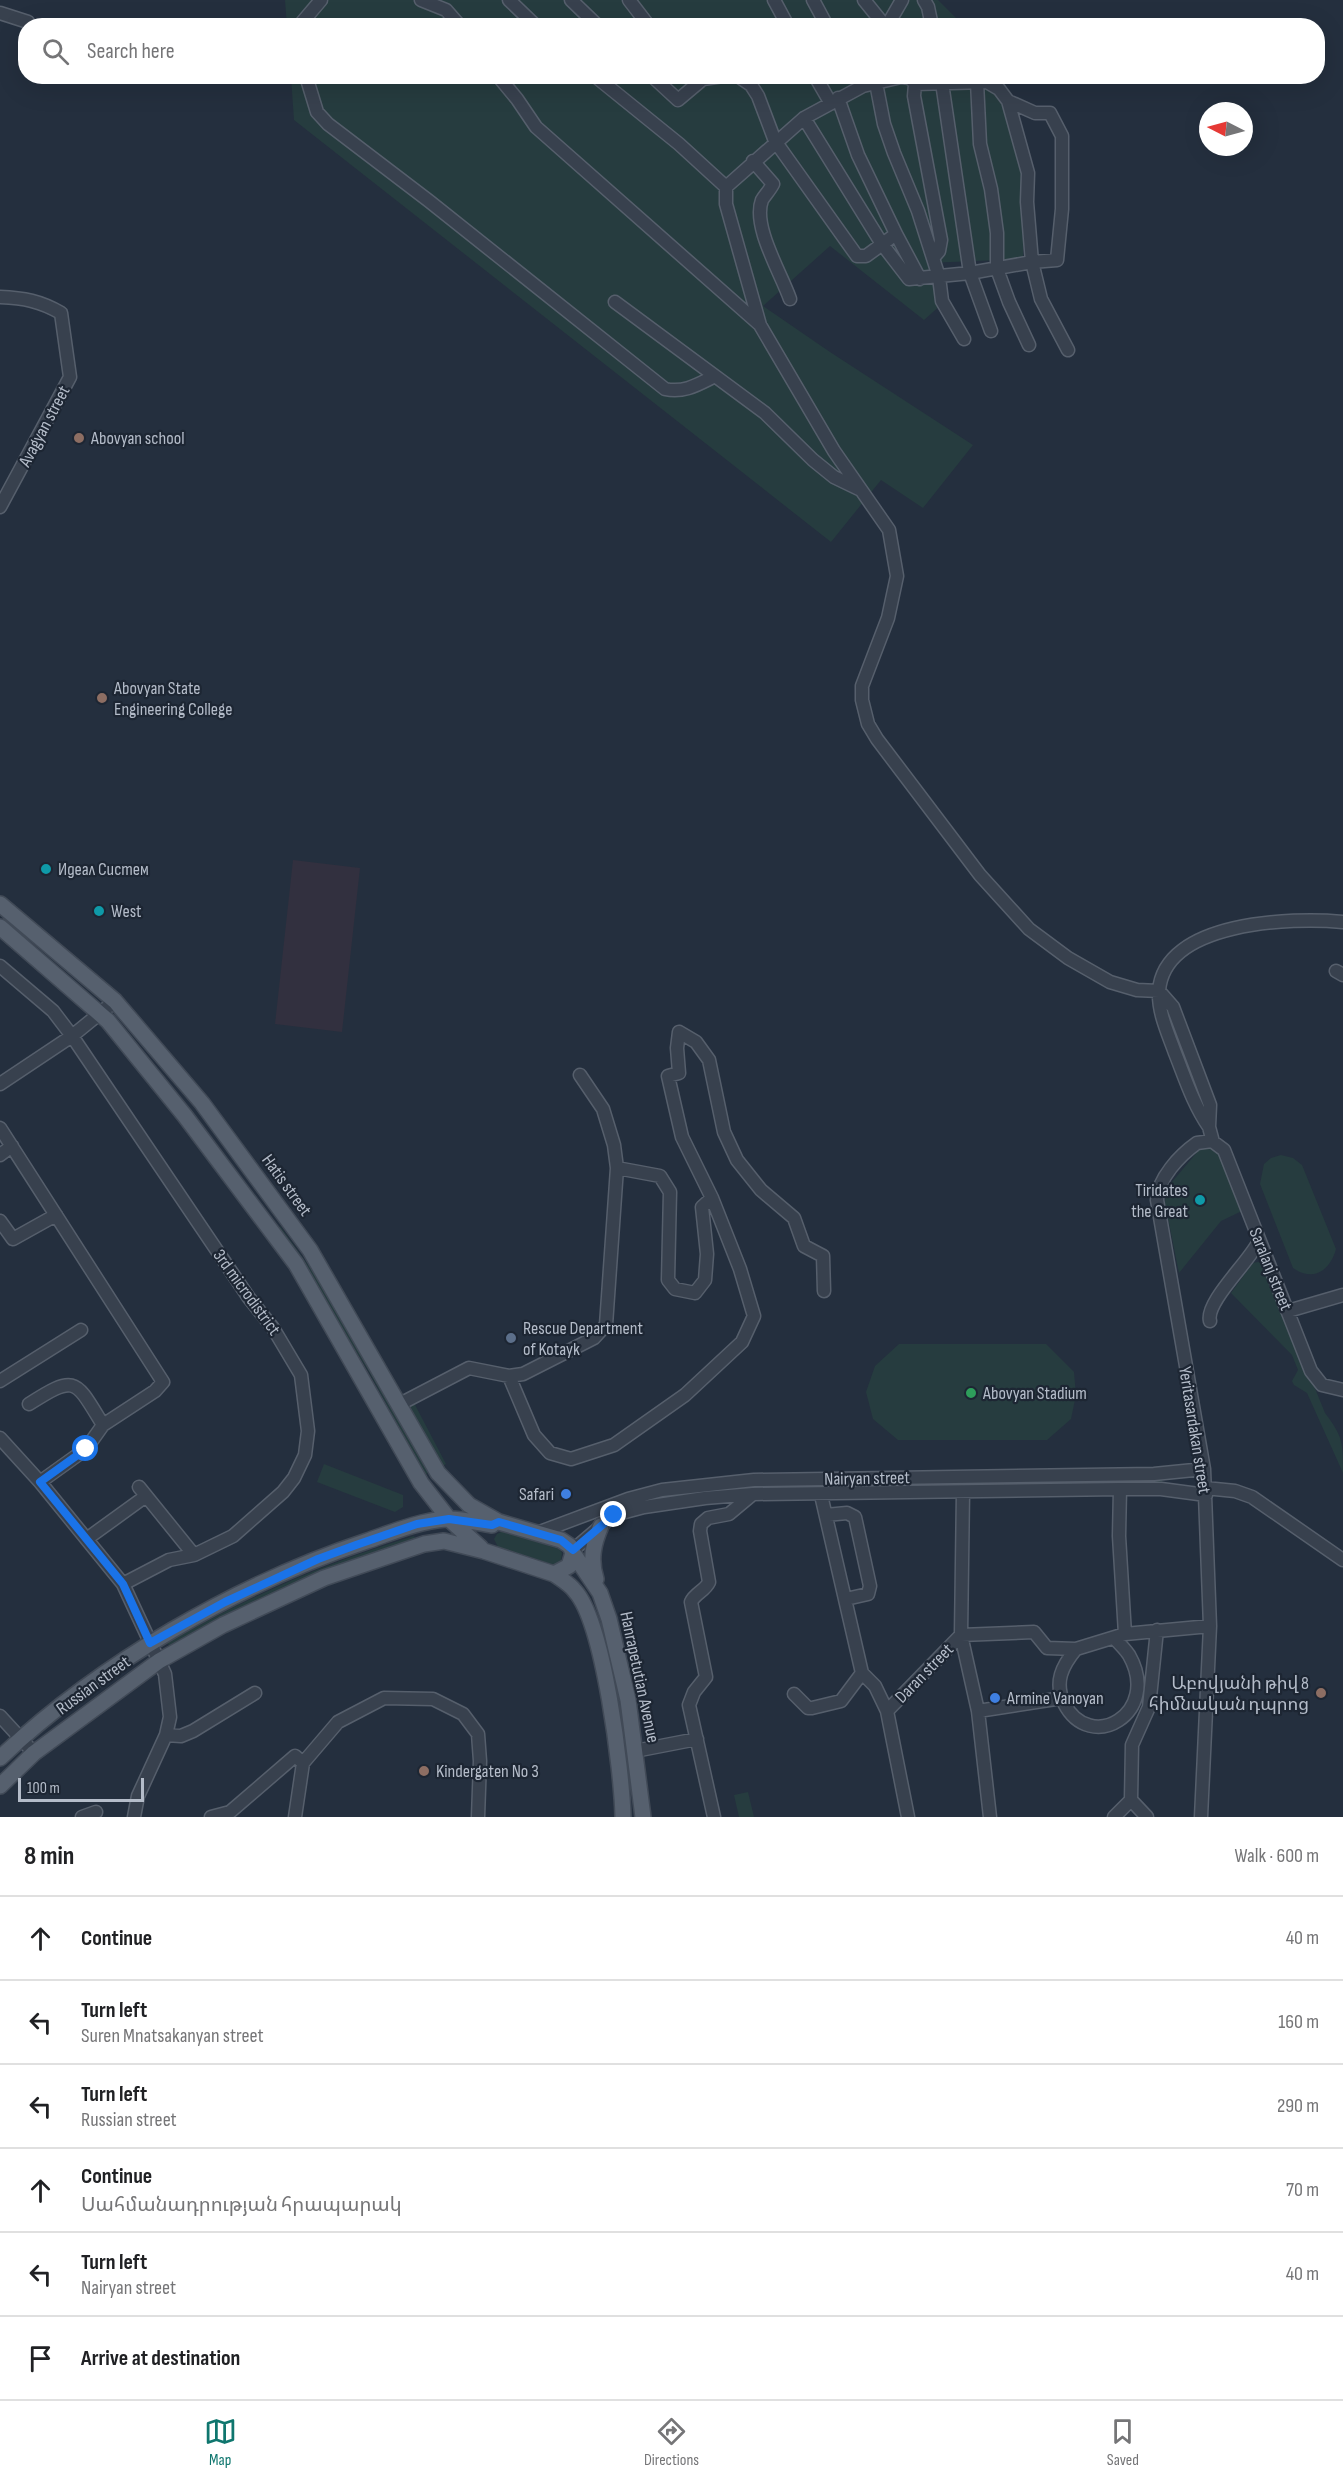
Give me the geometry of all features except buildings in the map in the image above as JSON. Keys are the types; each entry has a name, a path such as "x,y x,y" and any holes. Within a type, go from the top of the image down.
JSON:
{"main road":[{"name":"Hatis street","path":"0,904 115,1001 202,1103 310,1250 438,1473 469,1505 495,1524"},
{"path":"0,927 100,1013 185,1116 296,1264 421,1483 449,1519 486,1551"},
{"name":"Russian street","path":"0,1758 65,1703 150,1643 225,1602 318,1559 417,1524 449,1519 495,1524"},
{"path":"486,1551 487,1533 495,1524 561,1540 573,1552 569,1566 554,1574"},
{"path":"600,1593 592,1566 593,1548 601,1526"},
{"name":"Russian street","path":"0,1786 34,1753 159,1661 223,1624 361,1563 424,1544 444,1541 486,1551 554,1574"},
{"name":"Hanrapetutian Avenue","path":"573,1552 600,1593 609,1619 628,1700 643,1817"},
{"name":"Hanrapetutian Avenue","path":"554,1574 576,1591 588,1612 611,1709 623,1817"}],"street":[{"path":"306,18 321,0"},
{"path":"422,0 446,10 453,18"},
{"path":"571,0 590,18"},
{"path":"629,0 643,18"},
{"path":"774,0 784,18"},
{"path":"813,0 823,18"},
{"path":"864,0 879,18"},
{"path":"891,18 902,0"},
{"path":"924,0 930,18"},
{"path":"511,1 528,18"},
{"path":"0,13 18,19"},
{"path":"308,84 317,112 328,124 429,201 665,389 677,392 713,377"},
{"path":"505,84 536,127 760,325"},
{"path":"606,84 679,144 726,187"},
{"path":"661,84 678,99 695,84"},
{"path":"748,84 758,96 775,141 857,256 866,256 896,234"},
{"path":"822,84 834,100 858,155 920,279"},
{"path":"856,84 804,118 753,161 726,187 726,204 760,325 834,451 889,530 897,576 888,618 862,686 861,700 868,724 980,875 1029,929 1068,958 1110,982 1137,990 1159,991"},
{"path":"876,84 888,134 918,211 933,258 942,301 964,339"},
{"path":"915,84 914,96 941,240 939,251 933,258"},
{"path":"942,84 970,273 991,331"},
{"path":"976,84 980,144 991,189 998,268 1009,302 1029,345"},
{"path":"994,84 1008,101 1028,173 1027,202 1032,262 1041,299 1068,350"},
{"path":"804,118 882,244 906,276 920,279 939,278 1057,260 1062,209 1062,136 1050,113 1035,113 1008,101"},
{"path":"753,161 772,184 762,200 760,214 763,232 789,298"},
{"name":"Avagyan street","path":"0,297 27,298 43,302 61,313 70,377 0,507"},
{"path":"615,302 713,377 765,413 813,460 834,477 862,490"},
{"path":"1210,1141 1209,1127 1197,1111 1161,1014 1159,991 1165,969 1175,957 1201,940 1223,931 1262,924 1343,922"},
{"name":"3rd microdistrict","path":"0,966 53,1011 72,1036 249,1298 273,1328 301,1375 308,1444 294,1478 283,1492 232,1536 194,1555 169,1560 123,1584"},
{"path":"0,1084 72,1036 115,1001"},
{"path":"509,1376 534,1435 550,1453 571,1459 614,1445 685,1395 742,1342 754,1316 740,1269 712,1198 682,1137 668,1076 679,1073 677,1048 680,1032 696,1042 709,1060 724,1132 736,1160 761,1190 794,1218 804,1246 823,1256 824,1291"},
{"path":"400,1404 469,1368 509,1376 523,1374 586,1342 606,1325 617,1168 614,1145 603,1109 580,1075"},
{"path":"0,1128 163,1382 155,1391 103,1425 86,1449 40,1482"},
{"name":"Saralanj street","path":"1210,1141 1224,1150 1227,1155 1313,1375 1322,1385 1343,1390"},
{"name":"Yeritasardakan street","path":"1201,1817 1210,1626 1204,1469 1157,1200 1160,1184 1170,1170 1194,1145 1210,1141"},
{"path":"0,1155 12,1146"},
{"path":"617,1168 660,1176 670,1192 668,1280 675,1289 695,1293 705,1280 707,1254 702,1207 712,1198"},
{"path":"0,1221 11,1237 16,1238 56,1215"},
{"path":"1210,1321 1209,1313 1214,1301 1253,1254 1259,1240"},
{"path":"1288,1311 1343,1294"},
{"path":"0,1381 81,1330"},
{"path":"29,1404 68,1383 75,1386 89,1401 103,1425"},
{"path":"0,1438 88,1538 123,1584 165,1674 170,1717 166,1735 138,1796 134,1817"},
{"name":"Nairyan street","path":"537,1533 628,1498 662,1490 754,1480 1154,1474 1204,1469"},
{"path":"1120,1489 1120,1636 1135,1671 1136,1700 1131,1711 1114,1723 1094,1725 1075,1718 1068,1712 1059,1686 1060,1673 1076,1649 1120,1636 1157,1630 1210,1626"},
{"name":"Nairyan street","path":"573,1552 614,1515 705,1498 753,1494 821,1495 1161,1489 1205,1492 1235,1491 1252,1497 1343,1560"},
{"path":"88,1538 142,1492 157,1507 194,1555"},
{"name":"Daran street","path":"908,1817 888,1711 961,1635 963,1492"},
{"path":"714,1817 689,1705 694,1692 706,1677 692,1602 694,1597 705,1590 710,1582 700,1531 701,1524 708,1518 729,1514 753,1494"},
{"path":"821,1495 862,1673 875,1686 888,1711"},
{"path":"826,1515 847,1513 855,1517 870,1586 868,1594 846,1599"},
{"path":"1114,1817 1131,1800 1132,1745 1149,1707 1157,1630"},
{"name":"Daran street","path":"961,1635 1034,1632 1047,1648 1076,1649"},
{"path":"961,1635 978,1711 990,1817"},
{"path":"794,1695 808,1708 842,1701 862,1673"},
{"path":"166,1735 181,1736 193,1731 255,1693"},
{"path":"295,1817 303,1763 338,1722 384,1698 433,1699 463,1714 478,1734 480,1761 478,1817"},
{"path":"978,1711 1062,1698"},
{"path":"0,1716 34,1753"},
{"path":"635,1751 698,1739"},
{"path":"211,1817 230,1812 295,1756 303,1763"},
{"path":"1131,1800 1147,1817"},
{"path":"82,1817 96,1812"}],"shaded area":[{"path":"293,860 360,868 342,1032 275,1024"}],"green space":[{"path":"285,0 938,0 956,18 286,18"},
{"path":"291,84 994,84 1025,172 1023,259 927,263 942,304 924,320 830,246 763,306 973,445 923,508 881,480 831,542 294,120"},
{"path":"1208,1146 1218,1149 1242,1211 1221,1221 1179,1273 1165,1203 1166,1189 1199,1150"},
{"path":"1281,1155 1293,1158 1302,1165 1336,1249 1330,1263 1314,1274 1300,1272 1293,1268 1260,1184 1264,1164 1271,1158"},
{"path":"280,1226 311,1269 372,1368 428,1473 425,1475 369,1372 279,1228"},
{"path":"1253,1263 1263,1264 1269,1275 1325,1413 1339,1434 1343,1473 1307,1393 1294,1385 1292,1381 1298,1370 1292,1355 1231,1293"},
{"name":"Abovyan Stadium","path":"899,1344 1046,1344 1074,1372 1076,1395 1071,1419 1047,1440 898,1440 873,1419 866,1392 875,1366"},
{"path":"413,1401 446,1464 439,1468 406,1405"},
{"path":"324,1464 403,1495 403,1507 395,1512 317,1482"},
{"path":"1162,1480 1163,1484 634,1504 680,1493 758,1486"},
{"path":"503,1531 559,1549 562,1553 561,1560 554,1565 498,1547 494,1539"},
{"path":"414,1536 416,1540 351,1561 289,1586 169,1646 168,1643 197,1626 288,1582 350,1557"},
{"path":"748,1792 754,1817 739,1817 734,1795"}],"place":[{"name":"Abovyan school","path":"79,438"},
{"name":"Abovyan State Engineering College","path":"102,698"},
{"name":"Идеал Систем","path":"46,869"},
{"name":"West","path":"99,911"},
{"name":"Tiridates the Great","path":"1200,1200"},
{"name":"Rescue Department of Kotayk","path":"511,1338"},
{"name":"Abovyan Stadium","path":"971,1393"},
{"name":"Safari","path":"566,1494"},
{"name":"Աբովյանի թիվ 8 հիմնական դպրոց","path":"1321,1693"},
{"name":"Armine Vanoyan","path":"995,1698"},
{"name":"Kindergaten No 3","path":"424,1771"}],"route":[{"path":"86,1449 40,1482 88,1538 123,1584 150,1643 225,1602 318,1559 417,1524 449,1519 492,1525 499,1522 561,1540 573,1550 614,1515"}]}
